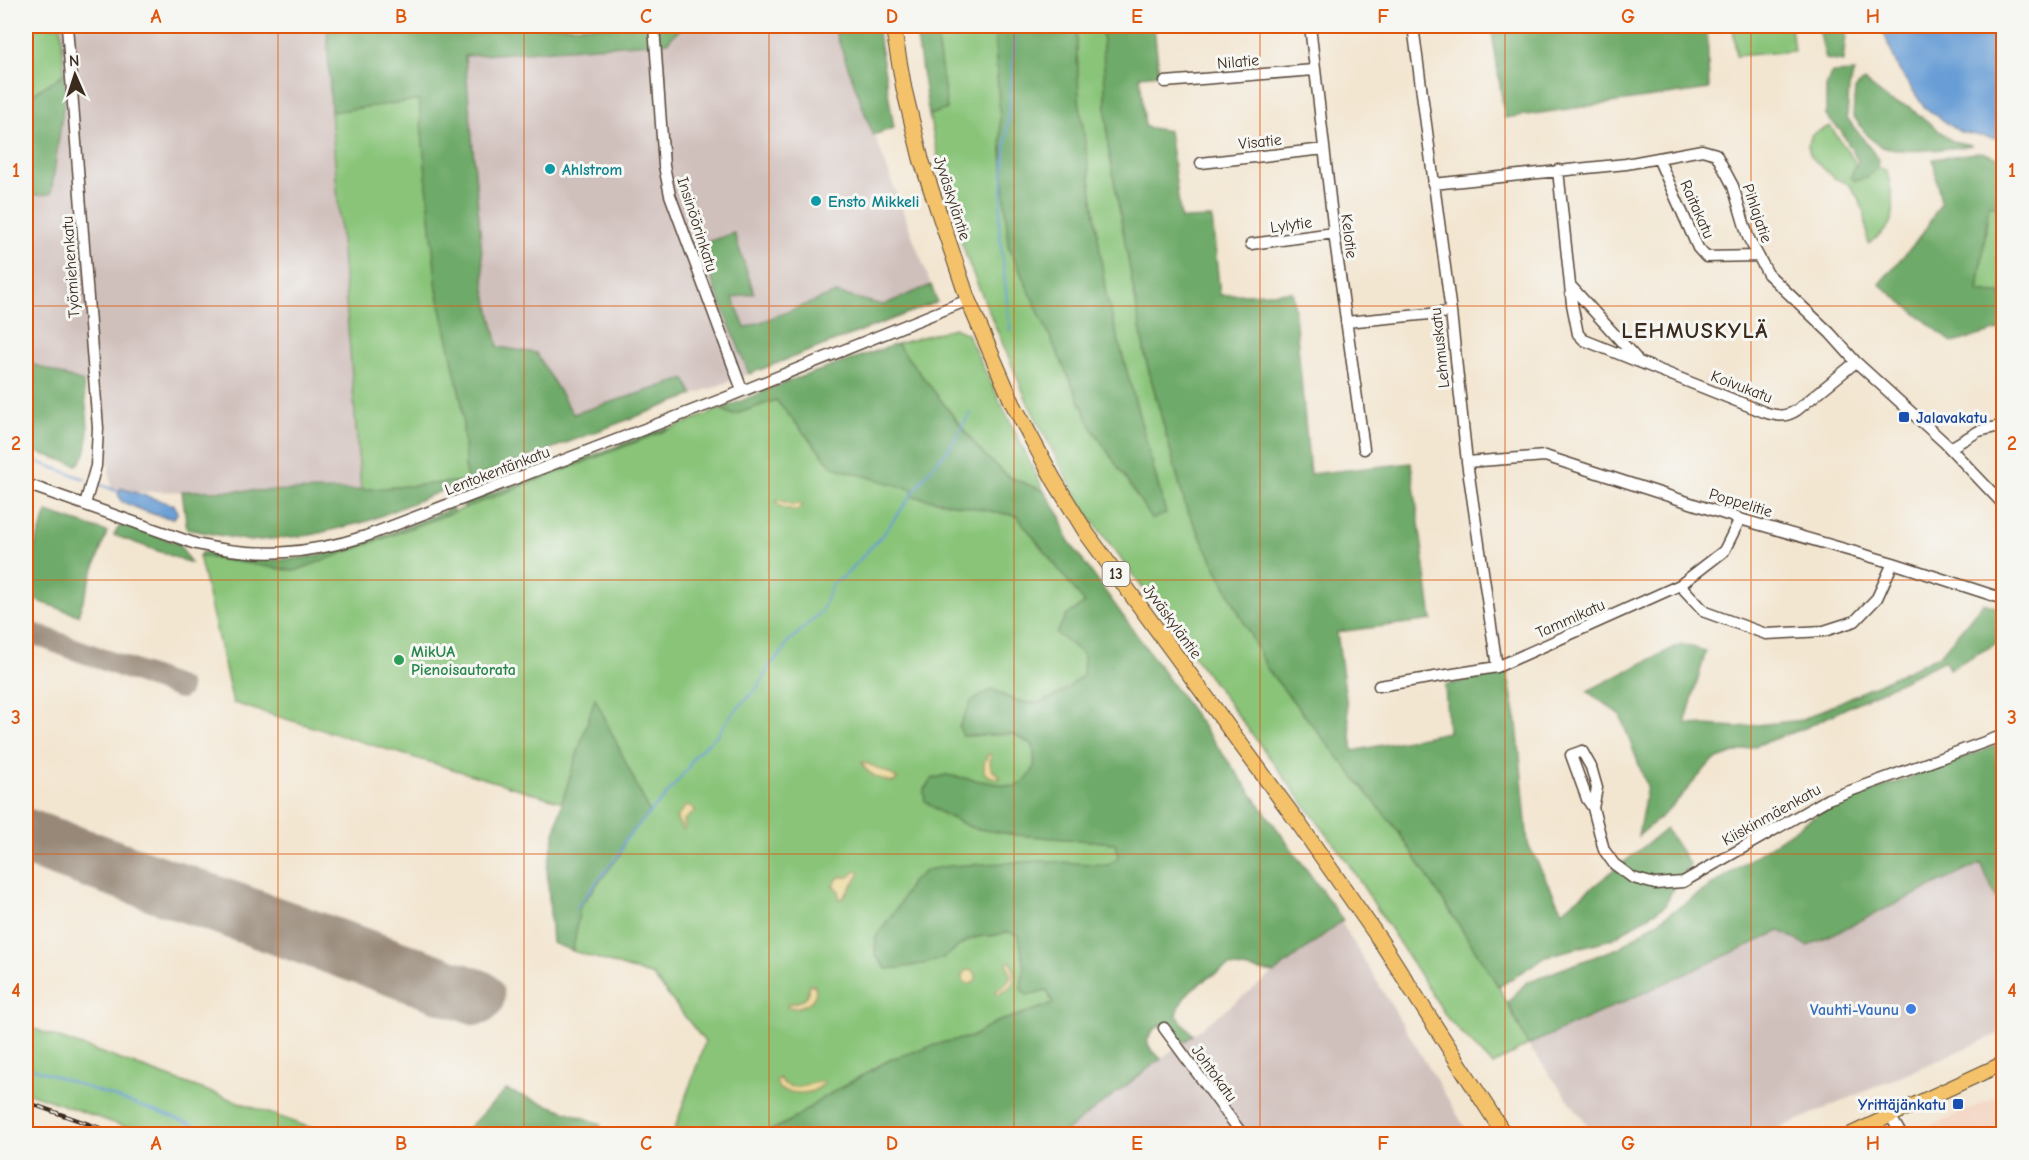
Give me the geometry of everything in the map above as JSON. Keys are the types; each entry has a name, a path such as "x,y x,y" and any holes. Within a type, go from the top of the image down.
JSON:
{"highway":[{"name":"Jyväskyläntie","path":"893,26 904,89 921,159 968,300 1013,404 1069,507 1374,931 1457,1064 1504,1134"},
{"name":"Jyväskyläntie","path":"1457,1064 1495,1134"}],"main road":[{"path":"1851,1134 2004,1063"}],"street":[{"name":"Työmiehenkatu","path":"67,26 98,429 96,466 85,504"},
{"name":"Insinöörinkatu","path":"654,26 664,166 670,195 742,390"},
{"name":"Kelotie","path":"1310,26 1334,233 1364,449"},
{"name":"Lehmuskatu","path":"1413,26 1451,312 1467,462 1497,667"},
{"name":"Nilatie","path":"1165,82 1314,70"},
{"name":"Visatie","path":"1201,163 1324,149"},
{"name":"Pihlajatie","path":"1433,184 1626,164 1702,150 1716,154 1733,186 1748,237 1768,274 1830,333 1856,362 1950,448 2004,505"},
{"name":"Raitakatu","path":"1658,158 1698,248 1706,257 1757,256"},
{"name":"Koivukatu","path":"1558,170 1570,285 1578,334 1584,340 1778,416 1789,415 1797,410 1856,362"},
{"name":"Lylytie","path":"1251,244 1334,233"},
{"name":"Koivukatu","path":"1570,285 1638,360"},
{"name":"Lentokentänkatu","path":"26,484 196,543 224,550 264,554 301,552 366,536 968,300"},
{"path":"1346,322 1451,312"},
{"path":"1950,448 1979,431 2004,425"},
{"name":"Poppelitie","path":"1467,462 1545,456 1740,519 1893,563 2004,599"},
{"name":"Tammikatu","path":"1379,686 1497,667 1680,585 1724,551 1740,519"},
{"path":"1680,585 1705,612 1766,634 1824,631 1855,621 1877,597 1893,563"},
{"name":"Kiiskinmäenkatu","path":"1593,808 1604,850 1614,864 1633,878 1655,884 1683,882 1828,799 2004,735"},
{"name":"Johtokatu","path":"1164,1028 1242,1134"},
{"path":"1891,1117 1900,1134"}],"shaded area":[{"path":"61,26 327,26 331,112 361,490 112,492 100,388 26,362 26,196 51,194 65,95"},
{"path":"683,26 833,26 931,285 883,305 836,293 745,328 733,298 754,292 734,234 699,245 749,374 693,395 684,379 572,414 536,353 498,347 485,289 465,56 667,42"},
{"path":"1982,863 2003,914 2003,1032 1766,1134 1594,1134 1528,1045 1780,931 1808,946"},
{"path":"1341,922 1469,1134 1062,1134"},
{"path":"2003,1093 2003,1134 1913,1134 1991,1099"}],"green space":[{"path":"26,26 61,26 64,74 36,92 26,106"},
{"path":"327,26 683,26 667,42 465,56 485,289 498,347 536,353 573,414 685,379 693,395 466,481 462,404 437,290 419,100 331,112"},
{"path":"833,26 877,26 894,128 873,135"},
{"path":"915,26 935,26 947,109 929,115"},
{"path":"935,26 994,26 1008,245 1092,428 1166,514 1106,295 1079,99 1076,26 1102,26 1108,146 1146,360 1186,508 1268,670 1398,831 1499,987 1528,1045 1493,1065 1448,1019 1346,860 1080,504 1028,403 970,267 948,202 929,115 947,109"},
{"path":"994,26 1076,26 1079,99 1106,295 1166,514 1152,519 1092,428 1008,245"},
{"path":"1102,26 1154,26 1159,74 1140,76 1145,127 1169,131 1181,219 1212,218 1220,295 1293,292 1310,474 1411,463 1432,620 1337,632 1353,751 1448,732 1445,685 1507,672 1517,723 1528,844 1562,911 1666,829 1690,865 1676,882 1665,906 1612,939 1546,956 1499,987 1398,831 1268,670 1186,508 1146,360 1108,146"},
{"path":"1491,26 1707,26 1709,89 1505,118"},
{"path":"1733,26 1791,26 1794,51 1736,56"},
{"path":"1818,26 1847,26 1843,62 1826,59"},
{"path":"1854,72 1849,88 1847,118 1879,160 1871,174 1855,181 1851,177 1858,161 1841,131 1826,116 1826,87 1831,73"},
{"path":"64,74 65,95 51,194 26,196 26,106 36,92"},
{"path":"1864,81 1890,101 1908,106 1952,141 1972,145 1897,150 1878,145 1853,116 1855,89"},
{"path":"419,99 437,290 462,404 466,481 361,490 331,112"},
{"path":"1830,126 1855,162 1851,177 1868,177 1878,167 1887,171 1893,204 1891,220 1887,228 1868,244 1865,216 1860,201 1849,184 1834,178 1811,157 1808,146 1812,134"},
{"path":"1981,152 2003,159 2003,209 1989,204 1978,291 2003,294 2003,329 1953,343 1879,284 1921,236 1941,203 1933,159"},
{"path":"1989,203 2003,209 2003,294 1978,292"},
{"path":"734,233 754,293 733,298 745,328 836,293 883,305 931,285 937,302 749,374 698,245"},
{"path":"954,328 967,334 1044,491 1009,477 983,454 897,344"},
{"path":"897,344 983,454 1009,477 1044,491 1061,517 1068,540 1343,920 1274,973 1229,966 1196,986 1184,999 1177,1016 1193,1035 1184,1042 1165,1023 1154,1029 1147,1041 1150,1048 1161,1059 1062,1134 764,1134 792,1120 823,1098 891,1059 945,1042 972,1037 994,1023 1053,1004 1047,990 1027,995 1021,989 1024,968 1019,935 1006,932 970,940 941,959 886,969 875,954 876,937 899,905 912,881 927,870 948,866 1041,861 1108,865 1118,857 1115,843 1017,835 972,828 943,814 925,801 924,790 932,779 946,775 1015,787 1031,775 1035,760 1033,745 1013,734 963,736 959,727 971,702 992,689 1019,701 1040,702 1060,693 1083,675 1084,655 1056,633 1066,616 1085,603 1017,516 911,496 914,490 833,467 776,400 733,415 721,409 789,381"},
{"path":"26,362 83,382 88,438 83,458 77,465 26,449"},
{"path":"776,400 833,467 915,489 911,496 1017,516 1085,603 1066,616 1084,655 1083,675 1063,693 1035,705 1006,697 963,736 1013,734 1033,745 1035,760 1031,775 1015,787 946,775 932,779 924,789 925,801 943,814 972,828 1017,835 1116,843 1118,858 1108,865 1041,861 912,881 899,905 876,937 875,955 886,969 941,959 966,942 978,937 997,935 1005,931 1019,935 1024,968 1021,989 1027,995 1047,990 1053,1004 994,1023 972,1037 945,1042 891,1059 823,1098 792,1120 764,1134 673,1134 705,1042 653,976 573,951 580,906 620,855 625,840 650,813 595,699 562,802 233,703 199,556 296,570 721,409 733,415"},
{"path":"667,427 669,429 464,508 463,505 468,502"},
{"path":"466,481 368,521 311,535 250,541 187,529 182,491 361,490"},
{"path":"452,508 454,512 295,571 199,556 205,552 271,560 318,555 364,543"},
{"path":"47,512 107,532 78,615 26,597 26,570"},
{"path":"128,524 179,544 191,563 114,535 119,527"},
{"path":"1983,603 2003,609 2003,640 1949,669 1945,660 1805,728 1712,761 1670,809 1638,836 1647,786 1620,715 1587,691 1681,644 1706,651 1685,724 1738,727 1802,720 1940,655"},
{"path":"595,698 650,813 625,840 620,855 580,906 573,951 552,943 547,868 562,802"},
{"path":"2003,743 2003,914 1981,863 1808,946 1780,931 1528,1045 1508,1002 1527,982 1618,948 1827,808"},
{"path":"26,1026 325,1133 406,1134 145,1134 26,1092"},
{"path":"506,1090 601,1124 598,1134 553,1134 527,1128 508,1134 462,1134"}],"sand":[{"path":"779,500 794,505 801,503 801,507 796,511 779,506 776,502"},
{"path":"988,754 991,755 991,767 1000,776 999,779 988,776 984,772 984,763"},
{"path":"862,762 897,779 894,782 879,778 866,770"},
{"path":"686,806 691,806 696,811 684,820 683,830 676,818"},
{"path":"859,871 859,875 843,898 839,899 839,891 833,885 839,877 849,877"},
{"path":"1010,961 1014,972 1013,982 1003,992 997,994 996,991 1005,985 1011,976 1007,963"},
{"path":"969,970 974,972 976,977 974,982 969,984 964,982 962,977 964,972"},
{"path":"809,984 814,985 816,990 813,999 802,1006 787,1007 788,1004 801,1001 807,996"},
{"path":"779,1078 783,1083 793,1087 821,1081 824,1083 809,1092 797,1093 779,1089 776,1081"}],"water":[{"path":"1883,26 2003,26 2003,140 1960,132 1924,107 1899,70"},
{"path":"121,488 174,505 178,512 174,518 168,518 133,507 121,501 118,493"}],"waterway":[{"path":"1010,330 999,226 1016,26"},
{"path":"576,908 620,853 625,840 668,793 688,768 694,756 718,734 731,715 759,686 770,665 781,654 787,643 822,611 832,583 844,577 885,532 928,472 951,446 970,413"},
{"path":"26,458 85,479"},
{"path":"98,484 118,491"},
{"path":"26,1066 220,1134"}],"taxiway":[{"path":"26,631 180,688"}],"runway":[{"path":"26,837 476,997"}],"railway":[{"path":"26,1102 117,1134"}],"place":[{"name":"Ahlstrom","path":"550,169"},
{"name":"Ensto Mikkeli","path":"816,201"},
{"name":"Jalavakatu","path":"1904,417"},
{"name":"MikUA Pienoisautorata","path":"399,660"},
{"name":"Vauhti-Vaunu","path":"1911,1009"},
{"name":"Yrittäjänkatu","path":"1958,1104"}],"district":[{"name":"LEHMUSKYLÄ","path":"1695,330"}]}
